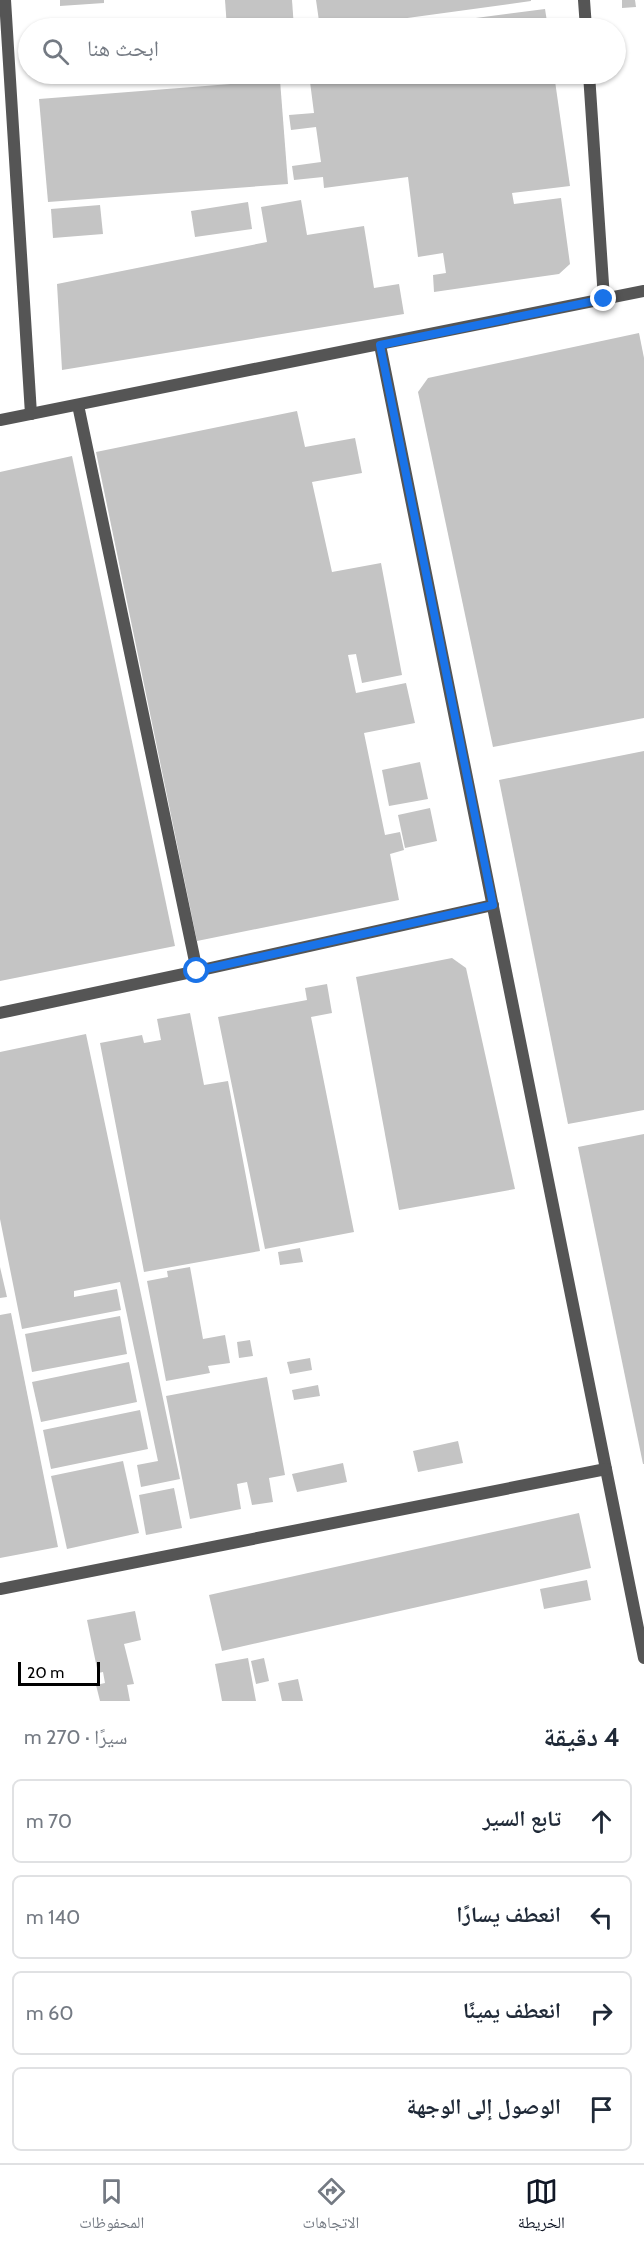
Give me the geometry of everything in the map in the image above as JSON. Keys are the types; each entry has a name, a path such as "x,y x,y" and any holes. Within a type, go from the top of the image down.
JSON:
{"street":[{"path":"5,0 31,414"},
{"path":"584,0 585,18"},
{"path":"590,84 604,299"},
{"path":"0,420 644,291"},
{"path":"380,345 644,1658"},
{"path":"78,405 197,971"},
{"path":"0,1013 493,905"},
{"path":"0,1589 606,1469"}],"building":[{"path":"60,0 104,0 104,3 60,6"},
{"path":"225,0 292,0 293,18 226,18"},
{"path":"316,0 531,0 407,18 319,18"},
{"path":"622,0 635,0 636,7 622,8"},
{"path":"545,9 546,18 476,18"},
{"path":"229,84 280,84 288,184 48,202 39,99"},
{"path":"310,84 555,84 570,186 512,193 514,204 561,198 570,264 559,274 434,292 433,275 446,273 443,253 418,257 408,177 324,188 323,177 294,180 292,166 321,162 316,127 291,130 289,115 314,113"},
{"path":"301,200 307,235 364,226 374,288 399,284 404,314 62,370 57,284 267,242 261,207"},
{"path":"248,202 252,229 195,237 191,211"},
{"path":"100,205 103,234 53,238 51,209"},
{"path":"639,333 644,358 644,718 493,747 418,392 428,378"},
{"path":"297,411 305,447 355,438 362,473 312,482 332,572 381,563 402,675 362,683 356,654 348,655 356,693 406,683 415,723 364,733 385,835 400,832 404,850 390,854 399,900 197,941 96,452"},
{"path":"72,456 175,946 0,981 0,472"},
{"path":"644,751 644,1110 568,1124 499,780"},
{"path":"420,762 428,799 389,806 382,770"},
{"path":"430,808 437,841 405,848 398,815"},
{"path":"452,958 466,968 515,1189 399,1210 356,977"},
{"path":"327,984 332,1013 311,1017 354,1232 265,1249 218,1017 307,1000 305,988"},
{"path":"190,1013 204,1085 228,1081 260,1251 144,1272 100,1043 142,1035 144,1043 161,1040 157,1019"},
{"path":"86,1034 180,1479 141,1487 137,1465 158,1461 120,1282 74,1291 74,1297 117,1289 121,1310 22,1329 0,1219 0,1052"},
{"path":"644,1134 644,1464 643,1464 578,1147"},
{"path":"300,1248 303,1262 280,1265 278,1252"},
{"path":"0,1267 7,1297 0,1298"},
{"path":"190,1267 203,1339 225,1335 230,1363 208,1366 210,1373 166,1381 147,1281 168,1277 167,1271"},
{"path":"11,1313 58,1547 0,1558 0,1315"},
{"path":"120,1316 127,1354 32,1372 25,1334"},
{"path":"250,1340 253,1356 239,1358 237,1342"},
{"path":"310,1358 312,1370 290,1374 287,1362"},
{"path":"129,1362 137,1402 41,1422 32,1382"},
{"path":"267,1377 285,1475 269,1478 273,1502 252,1505 247,1482 237,1484 241,1509 190,1519 166,1396"},
{"path":"318,1385 320,1396 294,1400 292,1390"},
{"path":"140,1410 148,1449 51,1469 43,1430"},
{"path":"458,1441 463,1463 418,1472 413,1451"},
{"path":"123,1461 139,1533 67,1549 51,1476"},
{"path":"343,1463 347,1482 297,1492 292,1474"},
{"path":"174,1488 182,1528 146,1535 139,1495"},
{"path":"579,1513 591,1568 222,1651 209,1595"},
{"path":"587,1580 591,1600 544,1609 540,1589"},
{"path":"135,1611 141,1640 124,1644 134,1684 127,1685 130,1701 100,1701 96,1685 105,1683 103,1672 98,1673 87,1620"},
{"path":"248,1658 256,1701 222,1701 215,1664"},
{"path":"264,1658 269,1681 256,1684 251,1661"},
{"path":"298,1679 303,1701 282,1701 278,1683"}],"route":[{"path":"197,971 493,905 380,345 604,299"}]}
